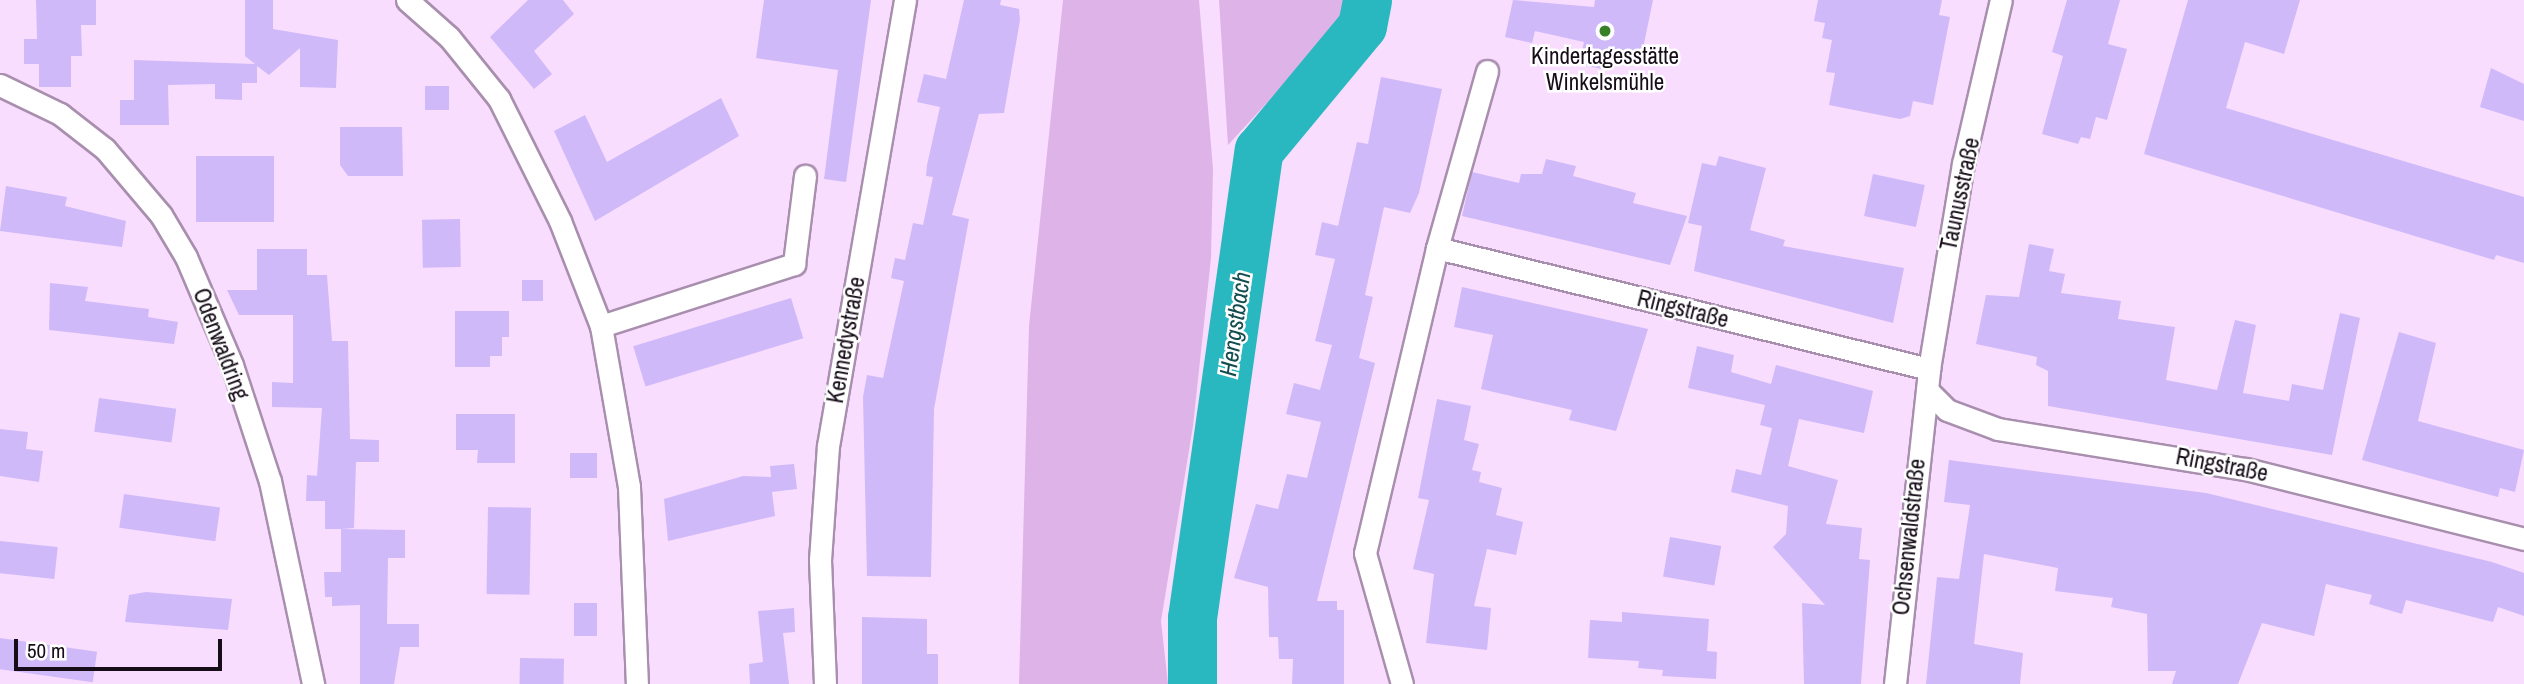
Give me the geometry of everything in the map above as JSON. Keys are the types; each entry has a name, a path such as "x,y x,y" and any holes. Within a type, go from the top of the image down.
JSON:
{"street":[{"path":"407,0 449,37 499,99 560,221 601,326 629,487 637,684"},
{"name":"Kennedystraße","path":"825,684 820,560 828,446 905,0"},
{"name":"Taunusstraße","path":"1928,379 1963,164 2001,0"},
{"path":"1402,684 1365,553 1437,248 1487,71"},
{"name":"Odenwaldring","path":"0,85 60,114 105,149 161,215 186,257 232,365 270,481 313,684"},
{"path":"601,326 794,264 804,176"},
{"name":"Ringstraße","path":"1437,248 1928,379 1947,410 1998,429 2246,469 2524,539"},
{"name":"Ochsenwaldstraße","path":"1895,684 1928,379"}],"shaded area":[{"path":"1063,0 1199,0 1213,169 1211,258 1193,426 1161,621 1168,684 1019,684 1029,326"},
{"path":"1219,0 1345,0 1346,17 1228,145"}],"building":[{"path":"36,0 96,0 96,25 81,25 82,56 71,56 71,87 39,87 39,64 24,64 24,39 37,39"},
{"path":"245,0 273,0 273,29 338,40 336,88 300,87 300,48 269,75 257,66 257,83 242,83 242,100 215,99 215,84 168,85 169,125 120,125 120,100 134,100 134,60 255,64 245,56"},
{"path":"528,0 563,0 574,14 534,51 552,74 534,89 490,37"},
{"path":"764,0 871,0 846,182 824,179 838,70 756,58"},
{"path":"964,0 1001,0 1000,5 1019,9 1020,20 1004,113 979,114 952,215 969,219 934,409 931,577 867,576 863,397 867,375 883,378 904,281 891,278 895,258 905,260 913,223 923,225 933,177 926,176 927,165 940,107 917,102 924,74 946,79"},
{"path":"1513,0 1594,7 1595,0 1653,0 1641,58 1606,50 1602,69 1579,64 1584,42 1535,31 1532,43 1505,37"},
{"path":"1818,0 1942,0 1939,15 1950,17 1933,105 1913,101 1910,116 1900,119 1829,105 1835,73 1826,72 1832,40 1822,38 1825,23 1814,21"},
{"path":"2067,0 2120,0 2108,44 2127,49 2107,120 2096,117 2090,139 2081,137 2078,144 2042,134 2063,56 2052,52"},
{"path":"2188,0 2300,0 2284,54 2245,42 2226,108 2524,197 2524,263 2496,255 2494,260 2144,154"},
{"path":"2491,68 2524,84 2524,121 2480,107"},
{"path":"1381,77 1442,89 1419,193 1410,213 1384,207 1365,295 1373,297 1359,358 1375,363 1317,601 1337,601 1337,610 1344,610 1344,684 1292,684 1293,659 1279,659 1278,637 1269,637 1268,587 1234,578 1256,504 1278,509 1287,474 1307,478 1321,422 1286,414 1294,383 1320,390 1332,345 1315,341 1335,259 1315,255 1322,222 1338,226 1357,142 1368,144"},
{"path":"425,86 449,86 449,110 425,110"},
{"path":"721,98 739,136 595,221 554,131 585,115 607,162"},
{"path":"340,127 402,127 403,176 348,176 340,165"},
{"path":"196,156 274,156 274,222 196,222"},
{"path":"1719,156 1766,168 1750,230 1785,240 1783,246 1904,268 1893,323 1694,271 1702,226 1688,223 1702,163 1716,166"},
{"path":"1546,159 1576,166 1573,176 1636,193 1633,203 1687,216 1670,265 1462,216 1472,172 1519,183 1521,174 1542,174"},
{"path":"1873,174 1925,185 1916,227 1864,216"},
{"path":"6,186 67,197 65,206 126,221 122,247 0,231"},
{"path":"460,219 461,267 423,268 422,220"},
{"path":"2029,244 2054,249 2049,271 2065,274 2061,293 2121,301 2118,319 2175,327 2166,380 2217,390 2235,320 2256,325 2243,393 2289,401 2292,384 2323,390 2340,313 2360,318 2332,455 2048,406 2048,371 2036,365 2037,357 1976,344 1986,295 2019,297"},
{"path":"257,249 307,249 307,275 327,275 332,341 348,341 350,439 379,440 379,462 356,462 354,528 325,529 325,501 306,501 307,475 317,476 322,408 272,407 272,382 293,383 293,315 239,315 227,290 257,290"},
{"path":"522,280 543,280 543,301 522,301"},
{"path":"50,283 88,287 85,301 149,309 148,317 178,322 174,344 49,330"},
{"path":"1462,287 1648,329 1616,431 1569,420 1572,410 1481,389 1493,335 1454,327"},
{"path":"791,298 803,338 645,386 633,346"},
{"path":"455,311 509,311 509,337 502,337 502,356 490,356 490,367 455,367"},
{"path":"2399,332 2436,343 2418,421 2524,450 2515,492 2500,488 2498,497 2362,460"},
{"path":"1697,346 1734,355 1731,372 1771,384 1776,365 1873,391 1864,433 1799,419 1788,466 1838,480 1826,524 1862,528 1859,559 1870,560 1861,684 1804,684 1802,603 1825,605 1773,547 1786,534 1788,506 1731,492 1736,469 1761,475 1772,428 1760,425 1765,405 1688,388"},
{"path":"99,398 176,409 172,443 94,432"},
{"path":"1437,399 1471,406 1464,440 1479,444 1472,470 1481,472 1479,482 1502,488 1496,515 1523,522 1516,555 1487,549 1474,606 1491,608 1487,650 1426,643 1434,574 1413,569 1429,500 1418,498"},
{"path":"456,414 515,414 515,463 477,463 478,450 456,450"},
{"path":"0,429 28,432 26,449 43,451 39,482 0,476"},
{"path":"570,453 597,453 597,478 570,478"},
{"path":"1949,460 2206,493 2492,562 2524,573 2524,616 2498,607 2493,622 2406,600 2402,614 2369,604 2372,595 2326,584 2314,636 2262,623 2238,684 2172,684 2176,671 2148,671 2147,614 2111,607 2113,598 2055,591 2058,568 1984,554 1974,644 2023,653 2020,684 1926,684 1937,577 1959,579 1970,505 1944,502"},
{"path":"794,464 797,489 772,492 775,516 668,541 664,499 743,476 771,477 770,466"},
{"path":"124,494 220,507 215,541 119,528"},
{"path":"488,507 531,508 529,595 486,594"},
{"path":"341,529 405,530 405,558 388,558 387,624 419,624 419,647 400,647 394,684 360,684 360,605 332,606 332,597 325,597 324,572 341,572"},
{"path":"1670,537 1721,546 1714,585 1663,576"},
{"path":"0,541 58,547 54,579 0,573"},
{"path":"146,592 232,599 228,630 125,622 129,595"},
{"path":"574,603 597,603 597,636 574,636"},
{"path":"794,608 795,632 783,633 789,684 750,684 749,664 763,662 758,611"},
{"path":"1622,612 1709,619 1707,651 1717,652 1716,679 1662,676 1663,670 1638,668 1639,661 1588,658 1590,620 1622,622"},
{"path":"862,617 927,619 927,654 938,654 938,684 862,684"},
{"path":"0,638 97,652 93,682 0,669"},
{"path":"520,658 564,659 564,684 520,684"}],"waterway":[{"name":"Hengstbach","path":"1192,684 1192,618 1259,150 1362,26 1367,0"}],"place":[{"name":"Kindertagesstätte Winkelsmühle","path":"1605,31"}]}
